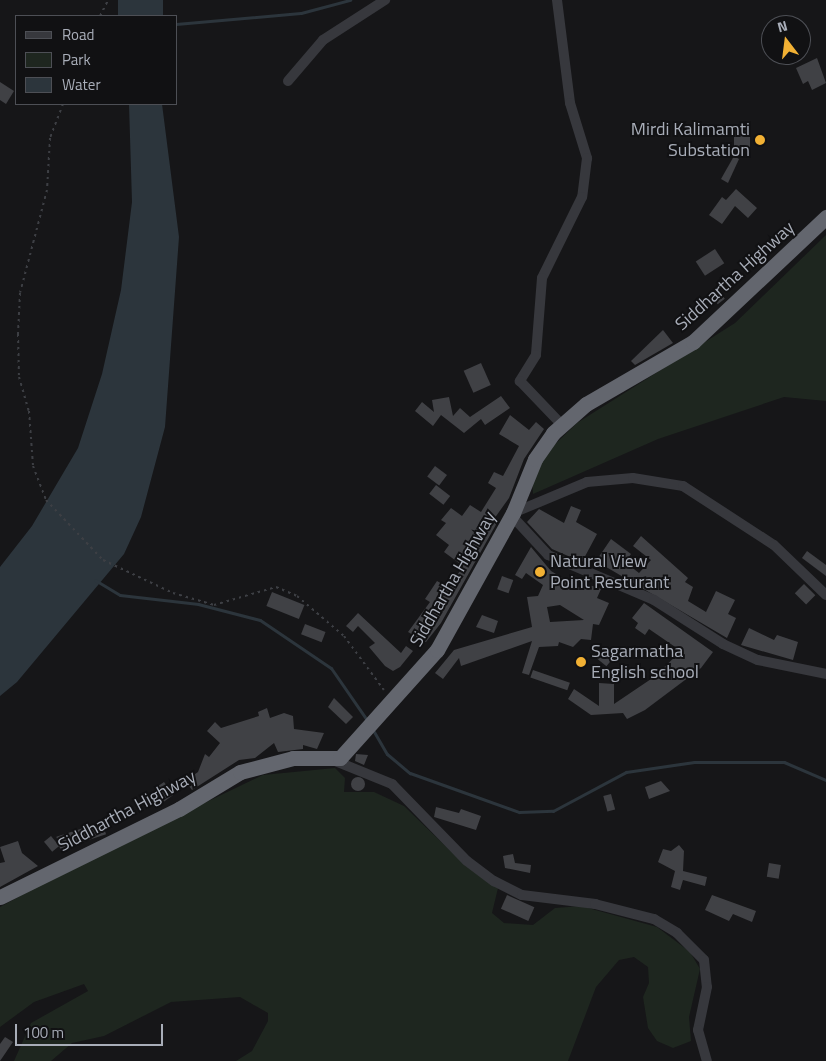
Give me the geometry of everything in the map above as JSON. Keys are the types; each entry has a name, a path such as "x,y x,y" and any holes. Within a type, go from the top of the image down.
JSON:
{"highway":[{"name":"Siddhartha Highway","path":"0,897 179,808 240,772 292,758 335,758 437,650 513,515 536,459 562,425 586,404 693,342 826,217"}],"street":[{"path":"288,81 322,40 385,0"},
{"path":"557,0 570,103 587,158 582,196 542,278 536,355 524,369 520,381 562,425"},
{"path":"826,594 752,529 683,486 632,478 587,482 513,515 548,555 654,600 723,644 758,660 826,674"},
{"path":"335,758 392,784 467,861 494,880 522,895 595,904 654,919 677,933 704,960 707,986 698,1030 707,1061"}],"path":[{"path":"100,15 108,0"},
{"path":"64,105 50,138 47,190 20,293 18,334 19,377 29,411 33,466 46,500 103,560 173,593 214,605 276,587 297,596 344,636 383,691 390,686"}],"green space":[{"path":"826,235 826,401 784,397 658,439 533,494 532,478 548,451 577,423 735,323"},
{"path":"335,768 345,778 344,792 374,792 404,806 465,865 498,888 492,913 504,923 533,925 555,908 581,906 657,927 690,952 700,969 689,1017 691,1041 673,1048 657,1041 648,1028 643,997 649,983 648,967 634,957 619,960 596,987 568,1061 236,1061 252,1051 268,1021 268,1013 240,997 171,1002 104,1036 72,1043 51,1061 14,1061 31,1023 88,991 84,984 34,1002 0,1027 0,907 92,857 263,775"}],"water":[{"path":"118,0 163,0 163,15 118,15"},
{"path":"129,105 162,105 179,237 165,427 141,517 124,554 17,682 0,696 0,567 32,526 78,448 102,374 121,290 132,202"}],"building":[{"path":"817,58 826,83 812,90 808,81 803,84 796,68 802,65 811,65 811,61"},
{"path":"0,82 14,91 6,104 0,100"},
{"path":"734,130 750,130 750,147 734,147"},
{"path":"734,156 739,159 728,183 721,179"},
{"path":"736,189 757,208 748,218 735,206 722,224 709,215 722,197 726,200"},
{"path":"715,249 724,263 705,276 696,262"},
{"path":"718,290 725,299 718,304 711,296"},
{"path":"663,330 673,343 635,365 631,361"},
{"path":"481,363 491,385 473,393 464,371"},
{"path":"501,396 510,408 485,425 481,419 464,433 441,415 433,426 415,411 422,402 434,412 432,400 449,397 453,416 460,408 470,417"},
{"path":"510,415 529,430 536,422 544,429 524,459 509,498 494,519 498,521 441,623 426,642 408,632 430,602 425,599 437,581 449,588 463,566 444,552 449,545 436,535 446,523 441,520 451,508 462,516 470,505 481,512 496,488 488,483 494,472 503,476 519,446 499,434"},
{"path":"435,466 447,475 439,485 427,476"},
{"path":"436,485 450,496 443,505 429,494"},
{"path":"571,506 581,510 576,522 597,534 582,562 552,549 527,522 539,509 564,523"},
{"path":"641,536 688,578 685,582 693,587 688,601 706,612 716,591 735,600 728,614 736,618 727,638 596,561 611,539 631,554 625,562 639,573 651,560 633,546"},
{"path":"531,547 551,571 576,586 582,588 584,583 601,589 597,598 609,603 599,625 593,624 591,640 581,639 573,647 559,642 558,646 539,647 529,675 522,673 532,641 461,666 459,658 443,679 435,673 454,650 532,627 527,597 538,596 543,585 526,573 522,579 515,575","holes":["560,605 584,620 550,622 547,607"]},
{"path":"807,551 826,565 826,576 802,558"},
{"path":"502,576 513,580 508,593 497,589"},
{"path":"804,584 815,595 806,605 795,593"},
{"path":"272,592 304,605 299,619 266,606"},
{"path":"644,603 713,652 701,668 645,710 627,719 623,713 591,715 568,699 574,689 599,706 599,683 614,684 614,704 654,677 681,651 649,629 645,635 635,628 638,623 632,618"},
{"path":"358,613 401,653 406,646 413,651 400,667 393,671 385,666 369,647 375,643 358,626 353,632 346,626"},
{"path":"482,615 498,621 494,633 476,627"},
{"path":"305,624 326,632 322,642 301,634"},
{"path":"749,628 774,640 777,635 798,642 793,660 741,645"},
{"path":"602,651 612,659 606,666 596,658"},
{"path":"533,670 570,683 567,690 530,678"},
{"path":"334,698 353,717 346,724 328,707"},
{"path":"267,708 270,718 284,713 293,716 294,729 324,733 317,749 303,745 303,749 278,752 274,743 255,758 239,760 192,790 185,781 198,772 205,754 209,757 220,743 207,731 215,722 221,728 259,716 258,712"},
{"path":"356,754 368,755 364,765 355,761"},
{"path":"355,777 361,777 365,784 361,791 355,791 351,787 351,781"},
{"path":"661,781 670,791 649,799 645,787"},
{"path":"164,782 173,795 164,801 155,788"},
{"path":"611,794 615,809 607,812 603,796"},
{"path":"436,807 459,813 461,809 481,816 476,830 434,817"},
{"path":"102,822 106,834 60,849 56,837"},
{"path":"51,836 59,846 52,852 44,842"},
{"path":"18,841 22,853 38,866 0,887 0,863 5,862 0,847"},
{"path":"679,845 684,851 683,871 707,877 705,886 683,880 680,890 671,887 675,871 658,862 663,849 671,851"},
{"path":"513,854 515,863 531,865 530,873 505,868 503,856"},
{"path":"769,863 781,865 779,879 767,877"},
{"path":"507,895 534,907 528,921 501,909"},
{"path":"712,895 756,911 752,922 733,914 729,921 705,910"},
{"path":"5,1037 13,1042 0,1061 0,1044"}],"waterway":[{"path":"178,24 301,13 350,0"},
{"path":"95,580 120,595 198,604 260,620 331,668 367,720"},
{"path":"373,730 387,754 410,773 519,812 553,811 626,772 694,762 784,762 826,780"}],"place":[{"name":"Mirdi Kalimamti Substation","path":"760,140"},
{"name":"Natural View Point Resturant","path":"540,572"},
{"name":"Sagarmatha English school","path":"581,662"}]}
